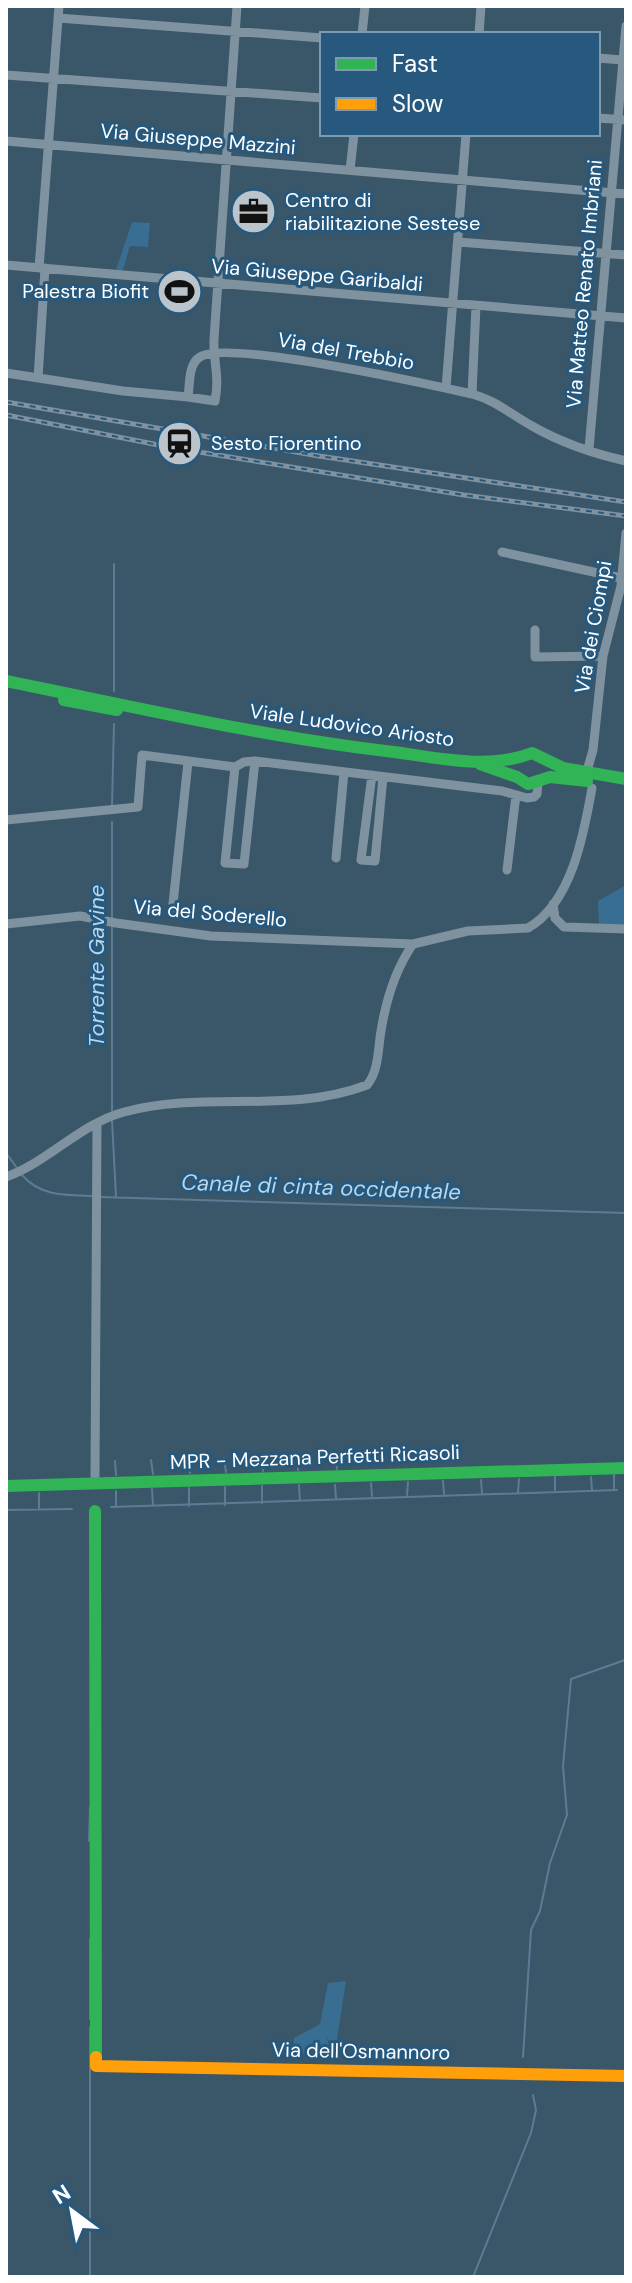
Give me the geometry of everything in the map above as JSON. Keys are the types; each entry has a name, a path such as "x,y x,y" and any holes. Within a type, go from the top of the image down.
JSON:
{"street":[{"path":"38,378 59,6"},
{"path":"6,373 215,401 218,369 213,351 237,6"},
{"path":"362,32 365,6"},
{"path":"479,32 481,6"},
{"path":"58,18 320,38"},
{"name":"Via Matteo Renato Imbriani","path":"589,449 610,193 622,120 622,60 626,26"},
{"path":"600,58 622,60"},
{"path":"6,75 320,98"},
{"path":"600,118 622,120"},
{"path":"350,170 354,136"},
{"path":"446,388 466,136"},
{"name":"Via Giuseppe Mazzini","path":"6,141 626,194"},
{"path":"458,242 626,255"},
{"name":"Via Giuseppe Garibaldi","path":"6,265 626,318"},
{"path":"472,394 476,306"},
{"path":"188,397 195,361 213,351"},
{"name":"Via del Trebbio","path":"213,351 262,355 392,376 472,394 504,408 533,427 626,461"},
{"name":"Via dei Ciompi","path":"553,904 575,862 590,781 603,656 623,583 626,533"},
{"path":"502,552 623,583"},
{"path":"535,630 535,657 603,656"},
{"name":"Viale Ludovico Ariosto","path":"6,681 297,739 473,762 517,777 528,784 561,777 626,786"},
{"name":"Viale Ludovico Ariosto","path":"6,688 91,706 225,726"},
{"name":"Viale Ludovico Ariosto","path":"473,762 519,758 532,753 590,781 626,779"},
{"path":"6,820 138,807 142,755 235,767 255,761 534,797 545,773 541,758"},
{"path":"517,777 515,766 519,758"},
{"path":"235,767 225,863 244,864 255,761"},
{"path":"188,762 172,913 190,915"},
{"path":"336,858 344,772"},
{"path":"372,775 361,860 375,861 383,777"},
{"path":"507,870 516,795"},
{"path":"553,904 555,918 564,927 626,929"},
{"name":"Via del Soderello","path":"6,924 80,916 211,936 327,938 413,944 468,931 528,928 537,923 553,904"},
{"path":"9,1176 97,1123 124,1112 157,1105 222,1101 291,1102 334,1096 367,1085 375,1070 394,975 413,944"},
{"path":"97,1123 101,1480"},
{"name":"MPR - Mezzana Perfetti Ricasoli","path":"6,1486 80,1484 101,1480 623,1468"},
{"name":"Via dell'Osmannoro","path":"95,1511 96,2066 626,2076"}],"shaded area":[{"path":"132,222 150,223 148,247 130,246 123,270 116,270"},
{"path":"626,885 626,927 599,925 598,901"},
{"path":"346,1981 335,2052 326,2036 332,2052 293,2054 294,2038 320,2024 328,1983"}],"waterway":[{"name":"Torrente Gavine","path":"114,564 114,691"},
{"name":"Torrente Gavine","path":"112,805 114,724"},
{"name":"Torrente Gavine","path":"112,822 112,920"},
{"name":"Torrente Gavine","path":"112,927 112,1111"},
{"name":"Torrente Gavine","path":"112,1120 116,1197"},
{"name":"Canale di cinta occidentale","path":"6,1153 17,1168"},
{"name":"Canale di cinta occidentale","path":"22,1175 46,1191 94,1196"},
{"name":"Canale di cinta occidentale","path":"100,1197 626,1213"},
{"path":"335,1455 337,1469"},
{"path":"297,1456 298,1470"},
{"path":"262,1457 263,1471"},
{"path":"224,1458 226,1472"},
{"path":"188,1459 190,1473"},
{"path":"151,1460 153,1474"},
{"path":"115,1461 116,1475"},
{"path":"614,1475 614,1489"},
{"path":"555,1477 555,1490"},
{"path":"591,1477 592,1490"},
{"path":"518,1492 519,1479"},
{"path":"481,1480 482,1493"},
{"path":"443,1481 444,1494"},
{"path":"407,1495 408,1482"},
{"path":"371,1483 372,1496"},
{"path":"299,1485 300,1501"},
{"path":"335,1485 336,1498"},
{"path":"262,1486 262,1503"},
{"path":"225,1487 225,1505"},
{"path":"189,1488 189,1506"},
{"path":"152,1489 153,1506"},
{"path":"111,1507 617,1490"},
{"path":"116,1491 116,1506"},
{"path":"39,1493 39,1508"},
{"path":"6,1510 72,1509"},
{"path":"523,2057 531,1930 540,1911 550,1863 567,1815 563,1766 571,1679 625,1660 626,1641"},
{"path":"89,1841 90,1807"},
{"path":"90,1939 90,2019"},
{"path":"90,2027 90,2277"},
{"path":"473,2277 531,2133 536,2110 533,2095"}],"railway":[{"path":"6,402 319,456 626,502"},
{"path":"6,415 174,448 464,495 626,516"}],"traffic: fast":[{"path":"6,681 199,721 345,746 481,762 532,753 563,768 626,779"},
{"path":"64,700 117,710"},
{"path":"480,764 528,784 550,777 587,781"},
{"path":"6,1486 626,1468"},
{"path":"95,1511 96,2057"}],"traffic: slow":[{"path":"96,2057 96,2066 626,2076"}],"place":[{"name":"Centro di riabilitazione Sestese","path":"254,212"},
{"name":"Palestra Biofit","path":"180,291"},
{"name":"Sesto Fiorentino","path":"180,443"}]}
